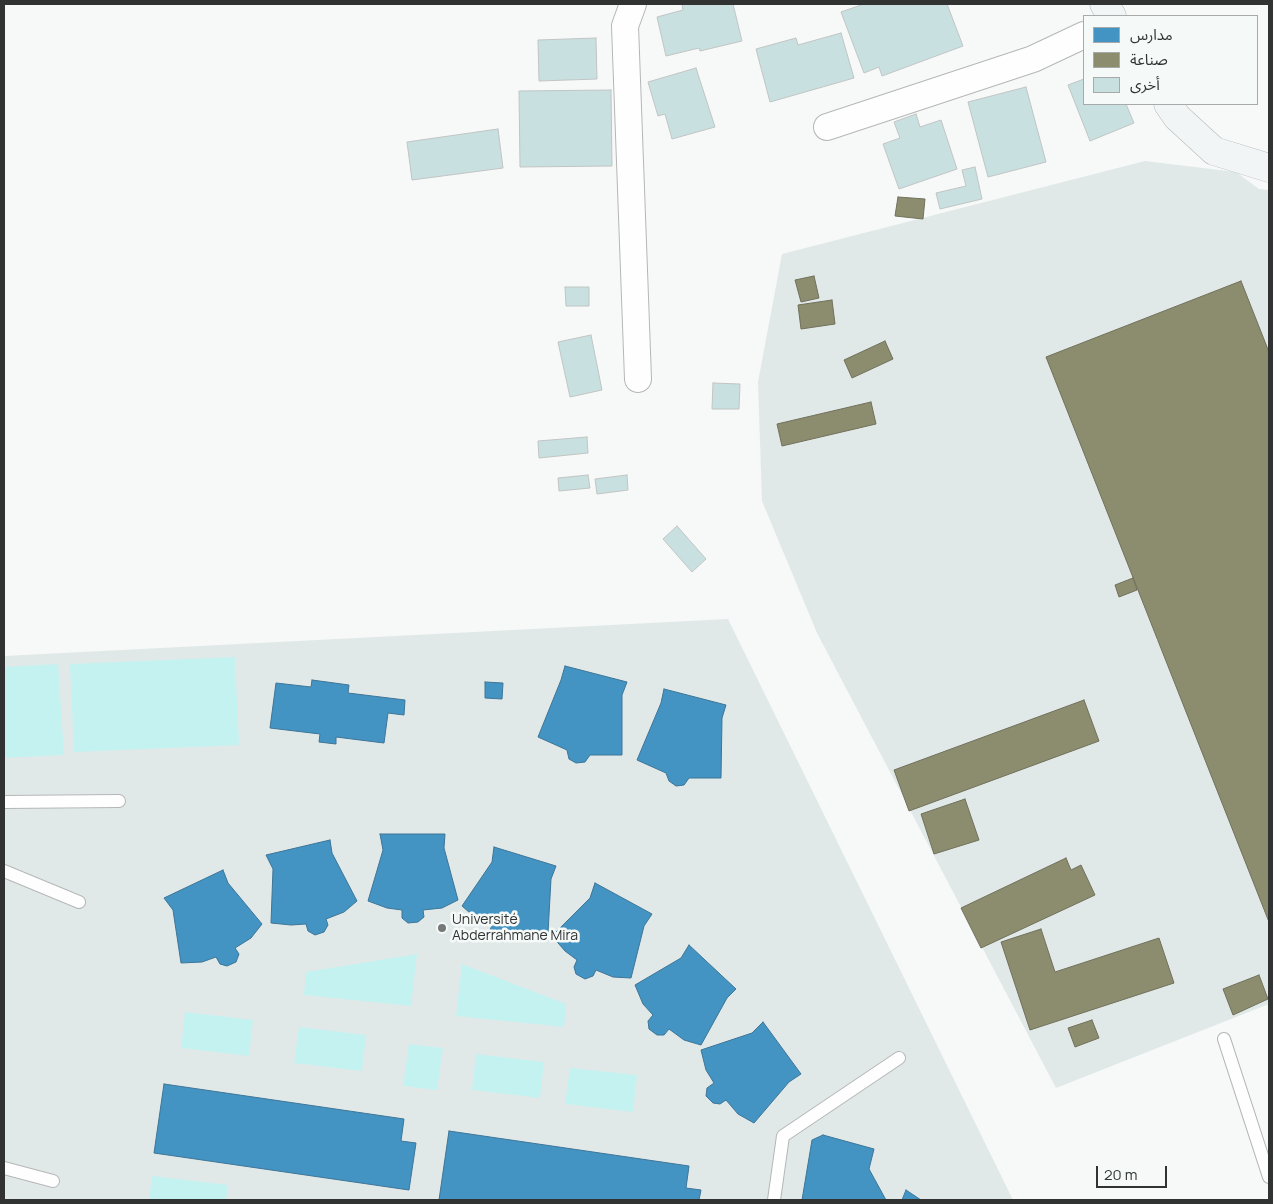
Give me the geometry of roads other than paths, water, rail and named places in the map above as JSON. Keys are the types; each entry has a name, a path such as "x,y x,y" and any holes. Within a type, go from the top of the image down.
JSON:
{"street":[{"path":"633,4 625,26 638,380"},
{"path":"1104,4 1111,15"},
{"path":"827,127 1033,59 1083,35"},
{"path":"1169,105 1177,117 1214,151 1269,168"}],"lane":[{"path":"4,802 119,801"},
{"path":"4,871 79,902"},
{"path":"1224,1039 1269,1177"},
{"path":"774,1200 783,1136 899,1058"},
{"path":"4,1168 53,1181"}],"place":[{"name":"Université Abderrahmane Mira","path":"442,928"}]}
